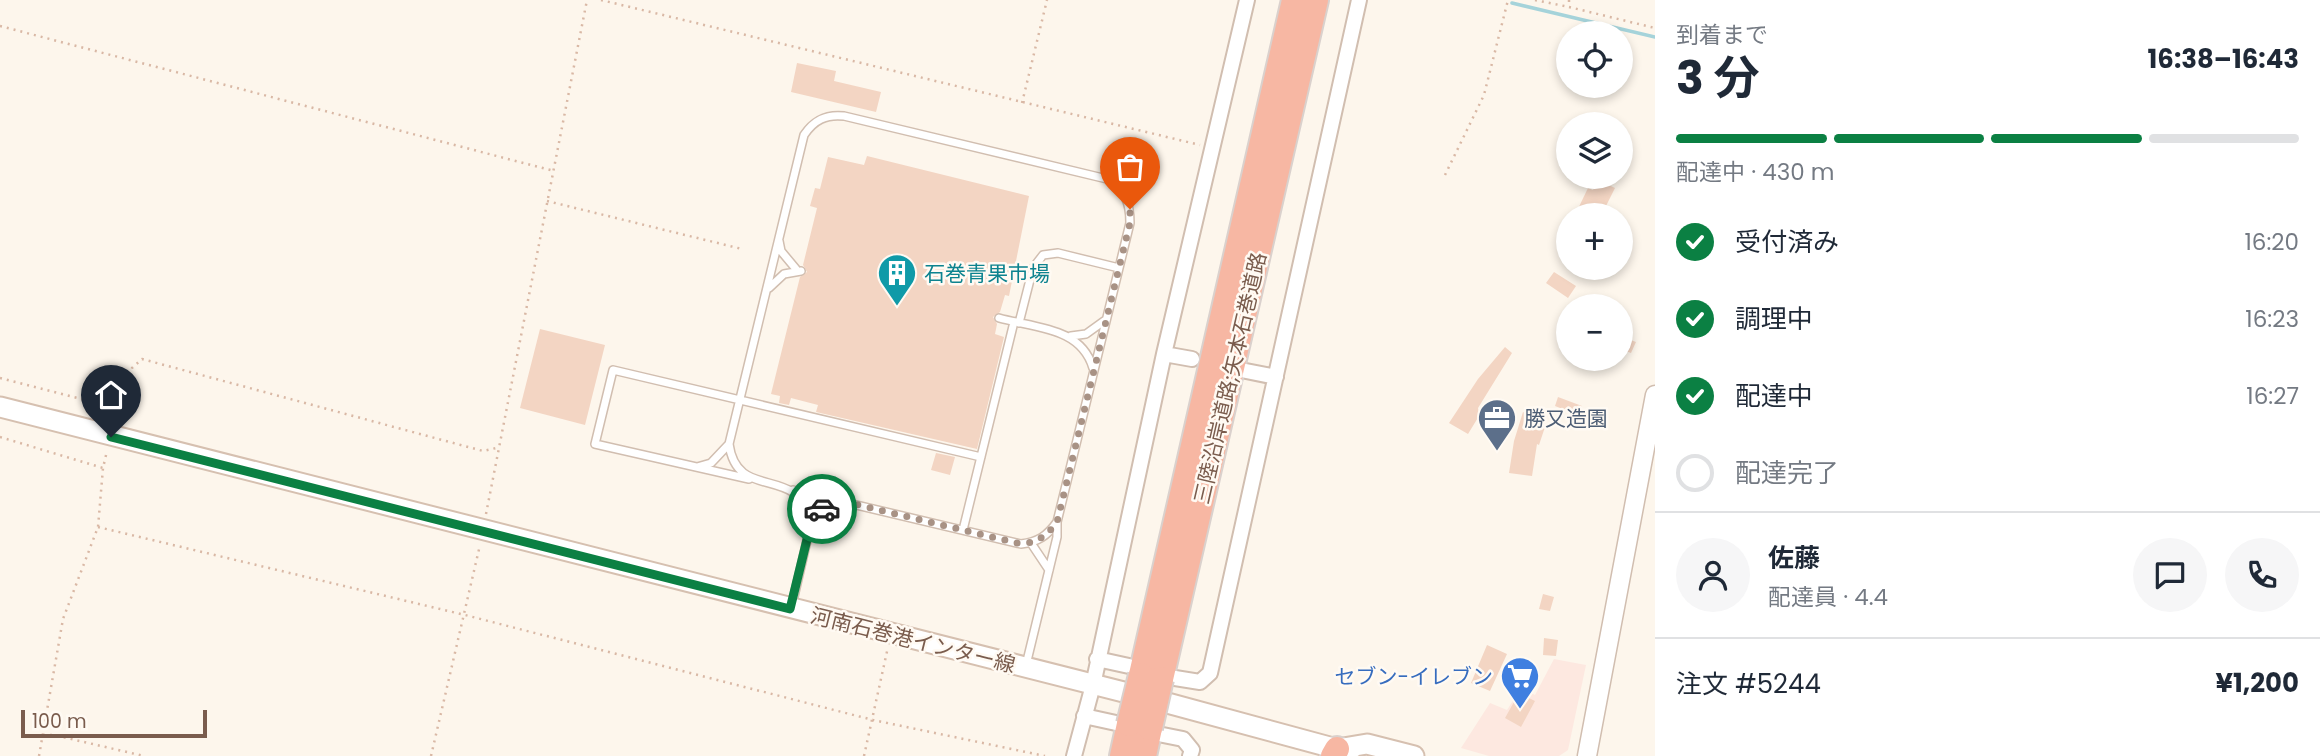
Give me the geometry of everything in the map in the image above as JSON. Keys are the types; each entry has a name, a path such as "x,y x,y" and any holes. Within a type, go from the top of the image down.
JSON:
{"highway":[{"name":"三陸沿岸道路;矢本石巻道路","path":"1122,756 1140,727 1294,0"},
{"name":"三陸沿岸道路;矢本石巻道路","path":"1152,674 1316,0"},
{"name":"三陸沿岸道路;矢本石巻道路","path":"1140,727 1144,756"}],"main road":[{"name":"河南石巻港インター線","path":"0,407 1093,685 1339,754"},
{"path":"1339,754 1367,744 1414,756"}],"street":[{"path":"1074,756 1093,685 1164,354 1247,0"},
{"path":"1097,659 1152,674 1200,682 1210,673 1359,0"},
{"path":"1164,354 1192,359"},
{"path":"1246,371 1276,377"},
{"path":"1587,756 1655,396"},
{"path":"1084,716 1183,739 1192,751 1191,756"}],"lane":[{"path":"753,480 739,470 731,456 729,444 804,135 810,126 832,115 1107,179 1126,196 1130,223 1057,522 1049,570 1025,668"},
{"path":"766,291 784,274 799,270 781,251 779,239"},
{"path":"963,530 1016,323 1033,268 1043,255 1058,253 1119,268"},
{"path":"999,318 1071,336 1086,334 1107,317"},
{"path":"1071,336 1083,346 1094,370"},
{"path":"981,457 613,370 595,444 1021,544 1041,539 1057,522"},
{"path":"694,468 711,463 729,444"},
{"path":"793,490 803,498 812,519"},
{"path":"790,609 812,519 830,504 842,501"},
{"path":"1031,543 1049,570"}],"path":[{"path":"430,756 483,532 497,448 587,0"},
{"path":"601,0 1213,148"},
{"path":"1022,103 1047,0"},
{"path":"1445,175 1484,94 1508,0"},
{"path":"1535,0 1655,28"},
{"path":"1569,0 1569,7"},
{"path":"0,26 554,171"},
{"path":"547,201 742,249"},
{"path":"39,756 63,619 98,527 103,468 111,437 132,368 142,359 483,451 497,448"},
{"path":"0,378 120,409"},
{"path":"0,437 103,468"},
{"path":"98,527 465,615 873,720 1045,756"},
{"path":"864,756 891,634"},
{"path":"43,735 54,735 144,756"}],"shaded area":[{"path":"1554,659 1586,665 1568,750 1559,756 1489,756 1461,748 1490,703 1507,710 1521,688 1535,695"}],"building":[{"path":"797,63 836,71 834,81 881,92 876,112 791,92"},
{"name":"石巻青果市場","path":"867,156 1029,196 1009,296 1005,295 1000,312 993,317 997,324 995,334 1004,337 977,449 816,412 818,405 791,398 789,405 779,403 780,396 771,394 800,277 807,272 803,265 817,208 810,206 815,188 820,189 828,157 864,165"},
{"path":"1588,189 1614,189 1608,203 1581,203"},
{"path":"1554,272 1556,280 1567,280 1576,286 1571,294 1562,294 1546,283"},
{"path":"540,329 605,345 585,425 520,408"},
{"path":"1505,347 1512,353 1478,408 1479,416 1468,434 1449,423 1478,379"},
{"path":"1558,397 1582,406 1578,415 1555,406"},
{"path":"1523,412 1538,417 1536,424 1545,427 1539,445 1537,444 1532,476 1509,473 1514,441"},
{"path":"936,453 955,457 950,475 931,470"},
{"path":"1543,594 1554,597 1550,611 1539,609"},
{"path":"1544,638 1558,640 1556,656 1543,655"},
{"path":"1487,645 1507,654 1490,691 1471,683"},
{"name":"セブン-イレブン","path":"1519,693 1535,701 1521,727 1505,718"}],"waterway":[{"path":"1512,3 1655,37"}],"way so far":[{"path":"822,509 842,501 1021,544 1041,539 1050,532 1057,522 1130,223 1130,209"}],"place":[{"name":"石巻青果市場","path":"897,307"},
{"name":"勝又造園","path":"1497,452"},
{"name":"セブン-イレブン","path":"1520,710"}],"route":[{"path":"111,437 790,609 812,519 822,509"}]}
